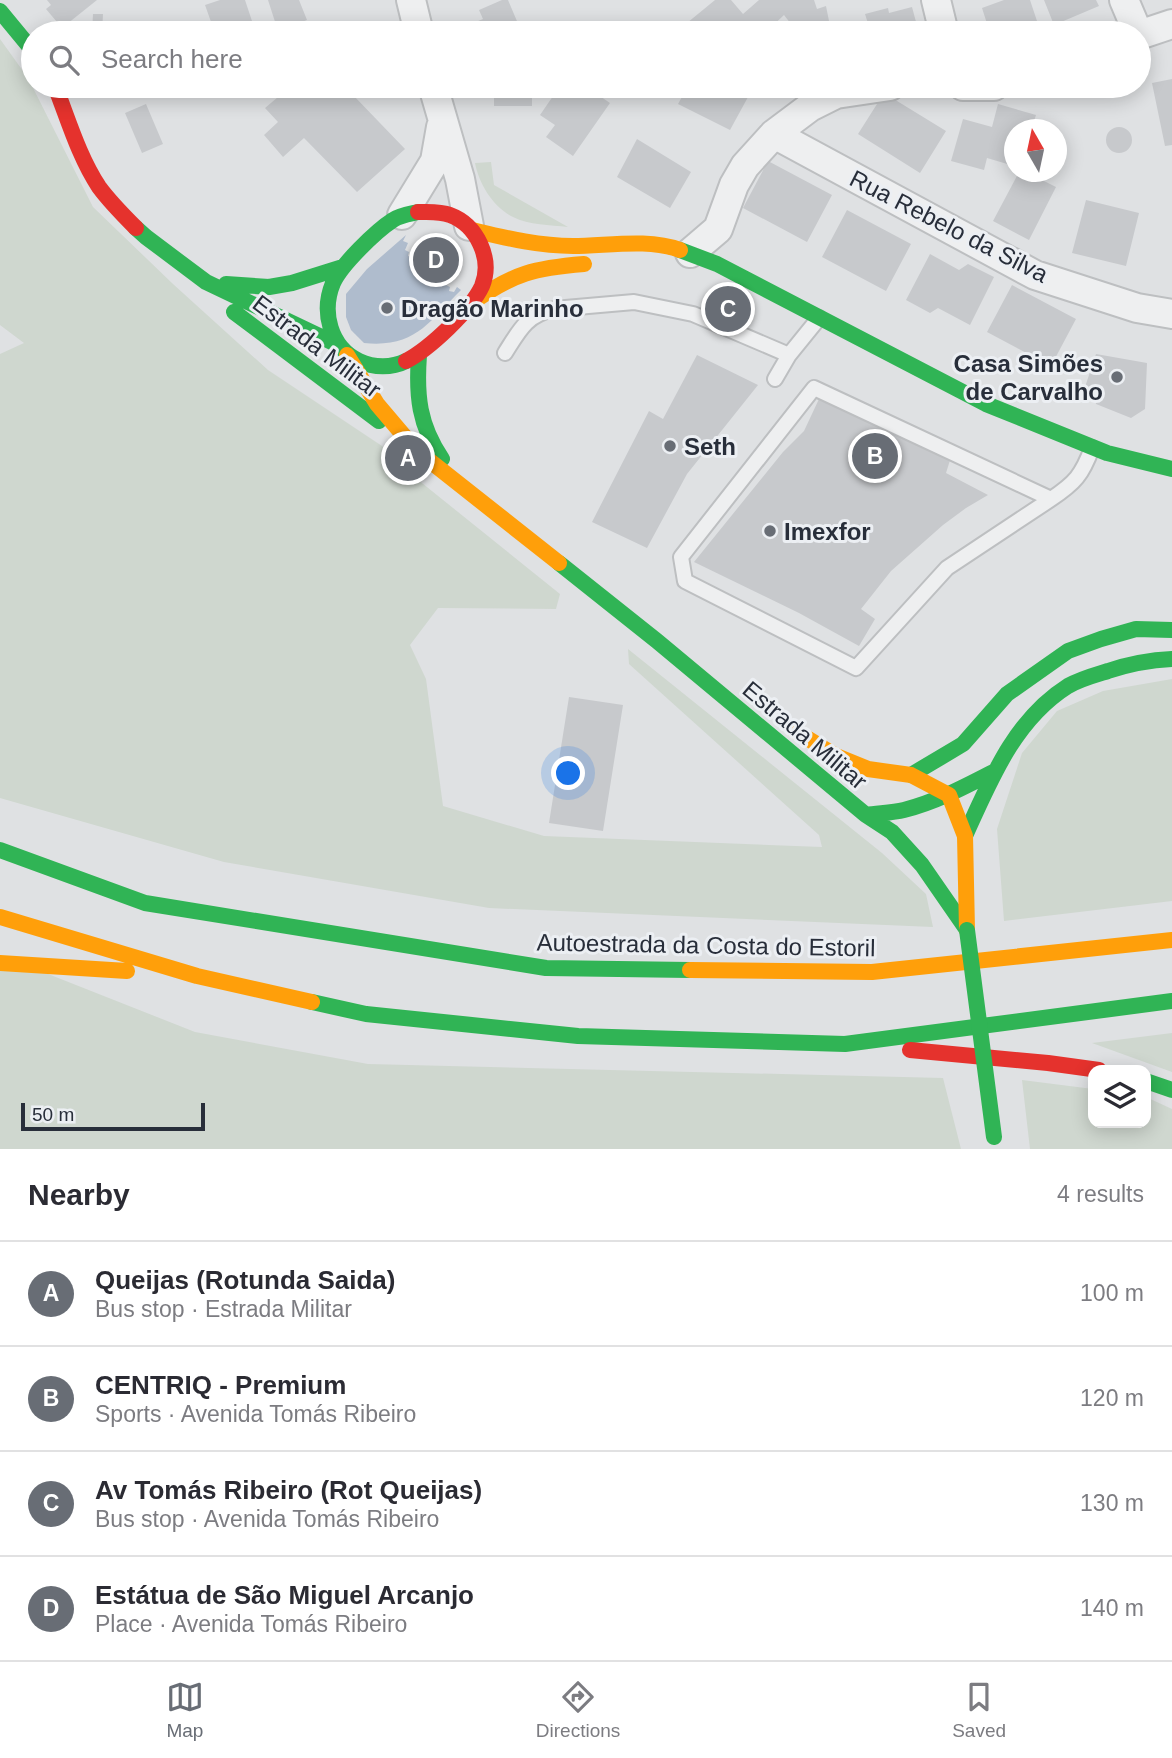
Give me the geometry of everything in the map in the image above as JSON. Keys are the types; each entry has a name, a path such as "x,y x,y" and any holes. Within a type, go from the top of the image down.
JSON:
{"main road":[{"path":"0,11 21,36"},
{"name":"Estrada Militar","path":"60,98 84,159 98,185 116,208 146,237 206,282 234,312 366,412 407,439"},
{"path":"472,302 481,288 485,274 479,238 453,216 418,212 392,220 343,267 329,295 327,310 331,334 342,349 361,362 389,366 401,364 419,355 472,302 524,273 548,267 595,265"},
{"path":"470,228 543,245 655,252 710,267 820,317 986,404 1107,453 1172,469"},
{"name":"Estrada Militar","path":"206,282 269,287 292,283 343,267"},
{"name":"Estrada Militar","path":"206,282 342,349 377,404 416,450 657,641 866,815 892,832 922,864 967,930"},
{"name":"Estrada Militar","path":"419,355 417,393 427,436 439,456 476,499"},
{"path":"911,775 963,744 1007,694 1068,651 1136,629 1172,630"},
{"name":"Estrada Militar","path":"657,641 836,756 868,769 911,775 949,795"},
{"path":"965,836 995,771 1016,735 1045,704 1068,686 1092,676 1123,666 1172,659"},
{"path":"866,815 901,810 949,795 995,771"},
{"path":"949,795 965,836 967,930 995,1143"},
{"name":"Autoestrada da Costa do Estoril","path":"0,849 145,902 546,968 872,972 1172,940"},
{"path":"0,917 197,976 366,1014 578,1036 845,1044 1088,1068"},
{"path":"0,963 197,976"},
{"path":"845,1044 1172,1000"},
{"path":"1151,1083 1172,1090"}],"street":[{"path":"411,0 416,21"},
{"path":"936,0 941,21"},
{"path":"1124,0 1133,21"},
{"path":"1151,30 1172,24"},
{"path":"436,98 460,179 470,228"},
{"path":"710,267 718,229 734,185 745,166 774,134 810,107 828,98"},
{"path":"402,215 435,161 442,121"},
{"name":"Rua Rebelo da Silva","path":"774,134 1035,275 1137,307 1172,314"},
{"path":"655,252 703,218 734,185"},
{"path":"710,267 718,229"}],"lane":[{"path":"505,353 520,329 529,319 541,312 634,302 694,314 789,355"},
{"path":"775,379 789,355 820,317"},
{"path":"1051,499 814,388 681,557 685,582 856,668 947,568 1051,499 1069,486 1083,471 1093,447"}],"shaded area":[{"path":"0,39 21,68 21,98 38,98 93,207 268,370 382,446 412,475 560,594 556,609 438,608 410,645 426,679 443,806 544,836 822,847 819,835 629,664 628,649 882,853 926,894 933,927 489,908 224,862 0,798 0,354 24,343 0,325"},
{"path":"491,162 494,185 568,227 526,222 506,213 493,201 484,187 475,163"},
{"path":"1172,679 1172,901 1004,921 997,829 1022,753 1057,711 1103,691"},
{"path":"0,955 195,1032 368,1064 943,1078 961,1149 0,1149"},
{"path":"1172,1033 1172,1072 1092,1043"},
{"path":"1022,1080 1088,1088 1088,1128 1151,1128 1151,1099 1172,1109 1172,1149 1030,1149"}],"water":[{"path":"406,235 403,241 408,243 405,250 409,252 410,261 414,263 412,267 422,268 424,264 427,266 423,273 434,280 438,274 442,276 450,287 449,291 454,292 457,287 461,290 419,331 396,341 364,343 351,330 346,317 346,294 367,269"}],"building":[{"path":"47,0 97,0 71,21 56,21 46,9 51,5"},
{"path":"220,0 245,0 252,21 211,21 205,5"},
{"path":"268,0 299,0 307,20 304,21 275,21"},
{"path":"508,0 517,21 478,21 483,19 479,10"},
{"path":"715,0 731,0 743,14 759,0 814,0 817,9 826,6 829,21 789,21 784,15 778,21 689,21"},
{"path":"1004,0 1030,0 1037,21 986,21 982,8"},
{"path":"1044,0 1096,0 1099,6 1063,21 1052,21"},
{"path":"912,7 916,21 867,21 865,14 888,8 889,13"},
{"path":"93,14 103,14 103,21 93,21"},
{"path":"1172,79 1172,145 1165,146 1152,83"},
{"path":"277,98 356,98 405,149 357,192 304,138 283,157 264,135 278,122 265,108"},
{"path":"494,98 532,98 532,106 494,106"},
{"path":"552,98 603,98 610,103 573,156 546,137 555,125 540,115"},
{"path":"681,98 747,98 730,130 678,104"},
{"path":"881,98 892,98 946,131 920,173 858,134"},
{"path":"146,104 163,144 142,153 125,113"},
{"path":"998,104 1036,115 1035,119 1004,119 1004,163 987,158 984,170 951,161 963,119 992,127"},
{"path":"1119,127 1128,131 1132,140 1128,149 1119,153 1110,149 1106,140 1110,131"},
{"path":"637,139 691,172 670,208 617,177"},
{"path":"768,161 832,195 807,242 743,208"},
{"path":"1014,182 1046,182 1056,187 1029,240 993,221"},
{"path":"1086,200 1139,213 1126,266 1072,253"},
{"path":"847,210 911,244 886,291 822,257"},
{"path":"930,254 959,270 968,264 994,277 970,325 938,308 930,313 906,300"},
{"path":"1012,285 1076,319 1051,366 987,332"},
{"name":"Casa Simões de Carvalho","path":"1096,354 1147,363 1145,409 1131,418 1096,404 1095,398 1083,393"},
{"name":"Seth","path":"697,355 758,385 687,474 647,548 592,522 649,411 663,419"},
{"path":"819,399 951,457 946,473 988,495 943,525 891,571 861,609 875,619 859,646 799,613 694,562 783,452 804,431"},
{"path":"569,697 623,705 603,831 549,823"}],"traffic: fast":[{"path":"0,11 21,36"},
{"path":"406,361 377,366 349,355 335,338 328,317 328,305 333,283 343,267 360,249 393,220 418,212"},
{"path":"136,228 206,282 336,344"},
{"path":"680,250 717,264 986,404 1107,453 1172,469"},
{"path":"226,284 269,287 292,283 343,267"},
{"path":"234,312 379,421"},
{"path":"419,355 421,410 428,434 442,459"},
{"path":"559,563 866,815 892,832 922,865 967,930"},
{"path":"911,775 963,744 1007,694 1068,651 1136,629 1172,630"},
{"path":"965,836 1006,753 1018,734 1049,700 1068,686 1088,677 1132,664 1172,659"},
{"path":"866,815 899,811 928,803 995,771"},
{"path":"0,850 145,903 546,968 690,970"},
{"path":"967,930 994,1137"},
{"path":"312,1002 366,1014 578,1036 845,1044 1172,1001"},
{"path":"1151,1083 1172,1090"}],"traffic: slow":[{"path":"472,230 547,245 641,243 680,250"},
{"path":"473,302 513,278 538,270 584,264"},
{"path":"347,355 377,404 416,450 559,563"},
{"path":"794,730 836,756 868,769 911,775 949,795 965,836 967,930"},
{"path":"0,917 197,976 312,1002"},
{"path":"690,970 872,972 1172,940"},
{"path":"0,963 127,971"}],"traffic: jam":[{"path":"59,98 74,138 99,187 136,228"},
{"path":"406,361 449,328 477,296 485,276 484,254 468,227 446,214 418,212"},
{"path":"910,1050 1088,1068"}],"place":[{"name":"Estátua de São Miguel Arcanjo","path":"436,260"},
{"name":"Dragão Marinho","path":"387,308"},
{"name":"Av Tomás Ribeiro (Rot Queijas)","path":"728,309"},
{"name":"Casa Simões de Carvalho","path":"1117,377"},
{"name":"Seth","path":"670,446"},
{"name":"CENTRIQ - Premium","path":"875,456"},
{"name":"Queijas (Rotunda Saida)","path":"408,458"},
{"name":"Imexfor","path":"770,531"}]}
